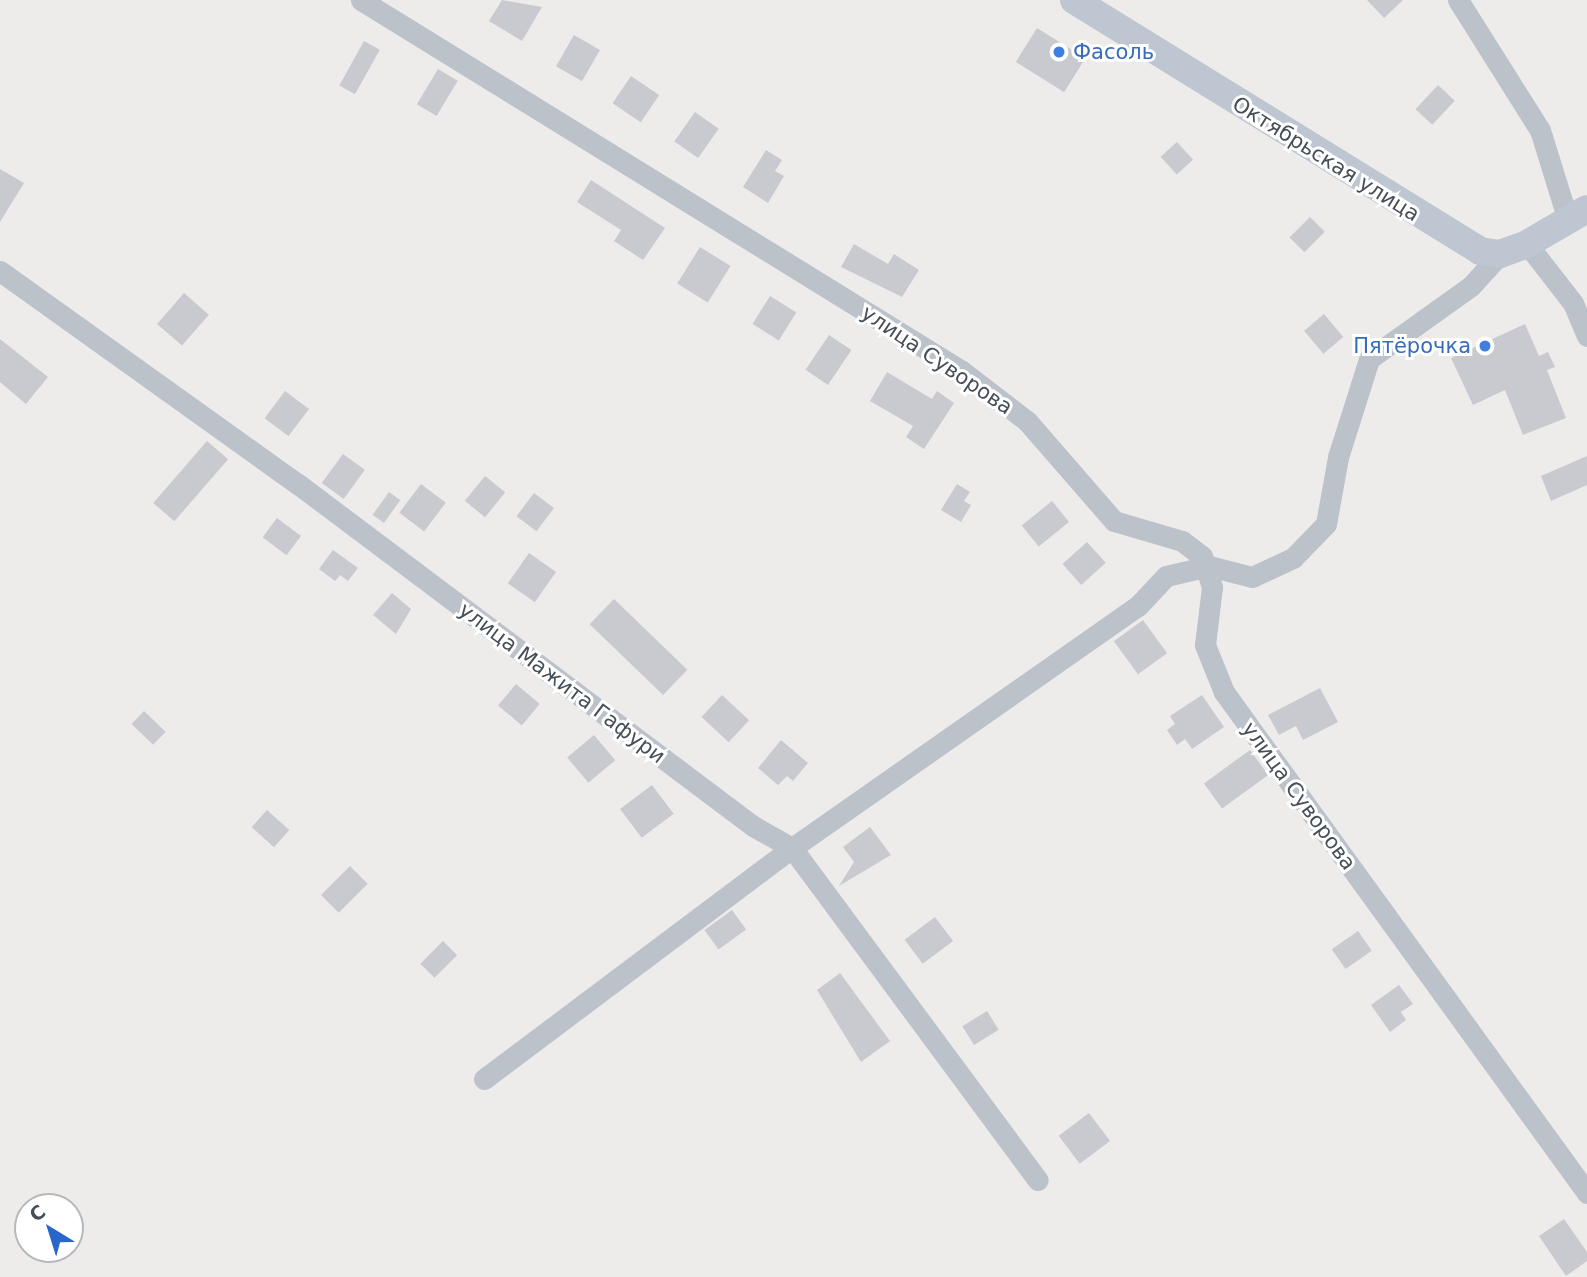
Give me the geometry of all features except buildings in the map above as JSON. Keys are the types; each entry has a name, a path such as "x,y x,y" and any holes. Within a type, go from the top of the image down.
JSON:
{"street":[{"name":"улица Суворова","path":"361,0 962,372 1027,421 1114,521 1182,541 1209,566 1205,645 1224,692 1587,1193"},
{"name":"Октябрьская улица","path":"1074,0 1384,197 1480,251 1500,254"},
{"path":"484,1079 792,848 1138,606 1166,576 1209,566 1252,577 1272,572 1313,540 1326,524 1338,457 1369,359 1471,286 1500,254 1527,244 1577,213 1540,130 1469,5"},
{"path":"1527,244 1573,303 1587,336"},
{"name":"улица Мажита Гафури","path":"0,271 288,476 752,826 792,848 1038,1181"}],"place":[{"name":"Фасоль","path":"1059,52"},
{"name":"Пятёрочка","path":"1485,346"}]}
